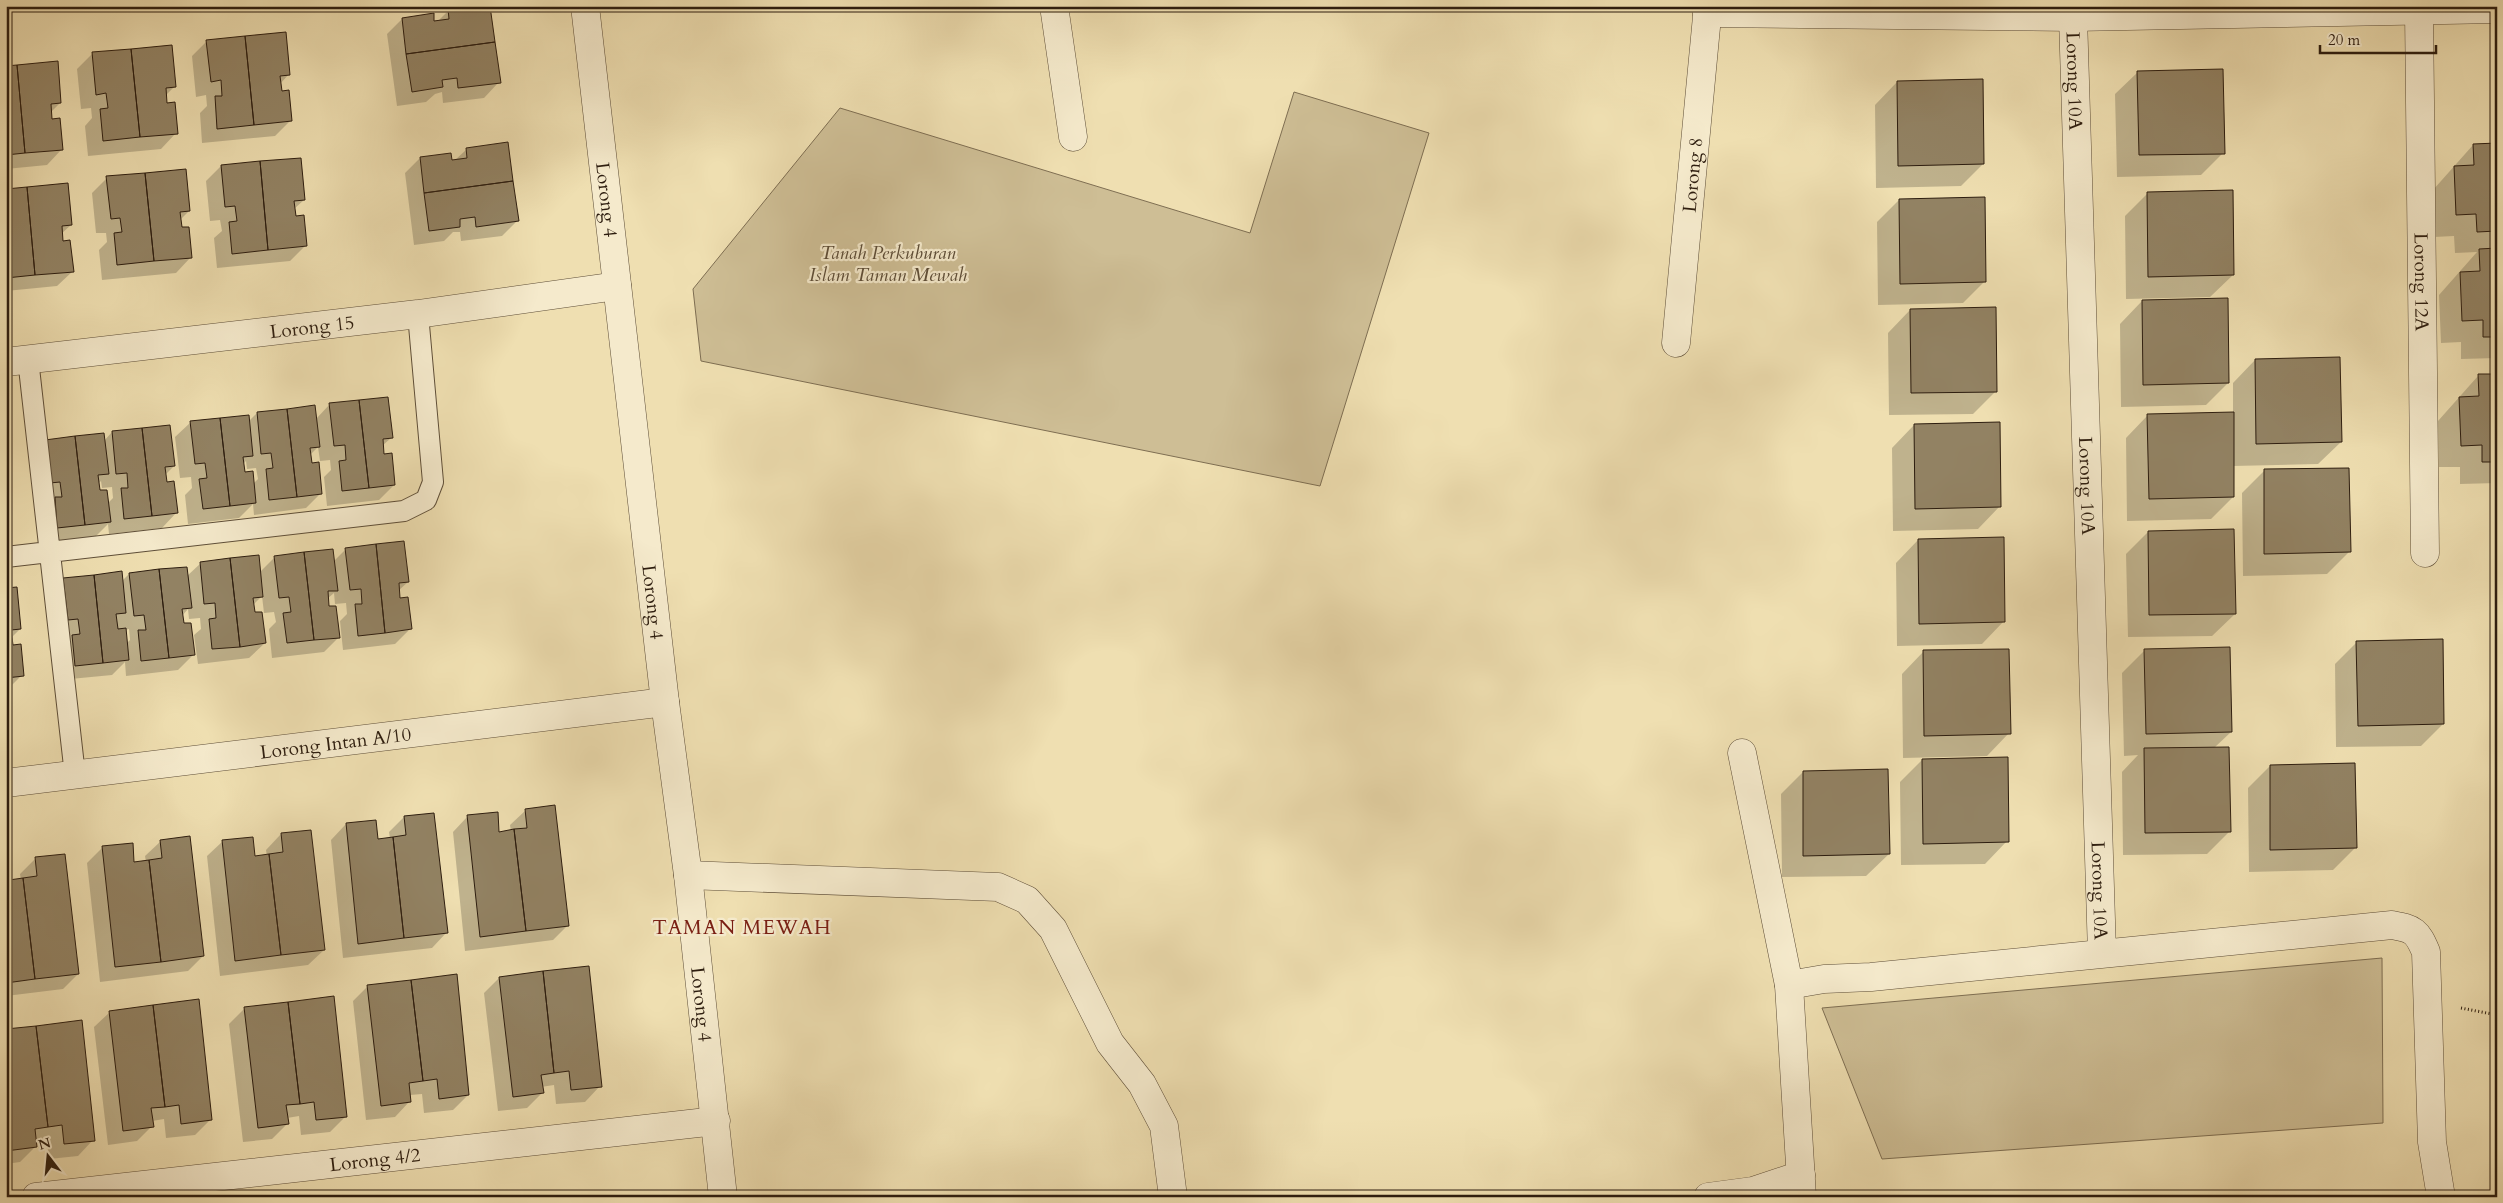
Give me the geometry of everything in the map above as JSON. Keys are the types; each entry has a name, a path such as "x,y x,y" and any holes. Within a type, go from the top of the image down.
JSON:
{"street":[{"name":"Lorong 4","path":"585,6 665,702 688,875 723,1197"},
{"path":"1054,6 1073,137"},
{"path":"1707,10 2073,17 2497,9"},
{"name":"Lorong 8","path":"1676,343 1707,10"},
{"name":"Lorong 12A","path":"2419,11 2425,553"},
{"name":"Lorong 10A","path":"2073,17 2102,953"},
{"name":"Lorong 15","path":"17,360 418,314 617,286"},
{"name":"Lorong Intan A/10","path":"6,783 665,702"},
{"path":"1708,1197 1801,1186 1789,985 1742,753"},
{"path":"688,875 998,887 1027,900 1053,928 1110,1043 1142,1084 1164,1126 1174,1197"},
{"path":"1789,985 1824,979 1871,977 2392,925 2410,928 2420,937 2426,952 2432,1142 2441,1197"},
{"name":"Lorong 4/2","path":"36,1197 716,1121"}],"lane":[{"path":"6,557 404,510 426,500 433,482 418,314"},
{"path":"17,360 49,551 75,775"}],"green space":[{"name":"Tanah Perkuburan Islam Taman Mewah","path":"1294,92 1429,133 1320,486 701,361 693,289 840,108 1250,233"},
{"path":"2382,958 2383,1123 1882,1159 1822,1008"}],"building":[{"path":"490,6 495,42 406,54 402,18 434,13 434,21 449,19 448,9"},
{"path":"286,32 290,75 280,76 282,91 289,90 292,121 254,125 245,36"},
{"path":"245,36 254,125 217,129 215,96 222,96 221,80 211,82 206,40"},
{"path":"495,42 501,83 458,88 457,78 442,80 443,87 412,92 406,54"},
{"path":"172,45 176,87 166,88 167,103 175,102 178,134 140,137 131,49"},
{"path":"131,49 140,137 103,141 100,109 108,108 106,93 96,95 92,52"},
{"path":"58,61 61,103 51,104 52,119 60,118 63,150 25,153 17,65"},
{"path":"17,65 25,153 6,155 6,66"},
{"path":"2223,69 2225,154 2139,155 2137,71"},
{"path":"1983,79 1984,164 1898,166 1897,81"},
{"path":"508,142 513,181 424,193 420,157 451,153 452,160 467,158 466,148"},
{"path":"2497,143 2497,231 2477,232 2476,214 2456,215 2454,166 2474,165 2473,144"},
{"path":"301,158 305,200 294,201 296,216 304,215 307,246 268,250 260,161"},
{"path":"260,161 268,250 232,254 229,222 237,221 235,206 225,207 221,165"},
{"path":"186,169 190,211 180,212 182,227 189,227 192,258 154,261 145,173"},
{"path":"145,173 154,261 117,265 114,233 122,232 120,218 111,219 106,176"},
{"path":"513,181 519,221 476,227 475,217 460,219 460,227 429,231 424,193"},
{"path":"68,183 72,225 62,226 63,241 70,240 74,272 35,275 27,187"},
{"path":"27,187 35,275 6,278 6,189"},
{"path":"2233,190 2234,275 2148,277 2147,192"},
{"path":"1985,197 1986,282 1900,284 1899,199"},
{"path":"2497,248 2497,337 2483,337 2483,320 2462,321 2460,272 2480,271 2479,249"},
{"path":"2228,298 2229,383 2143,385 2142,300"},
{"path":"1996,307 1997,392 1911,393 1910,309"},
{"path":"2340,357 2342,442 2256,444 2255,359"},
{"path":"2478,374 2497,374 2497,462 2482,462 2482,445 2461,446 2459,397 2479,396"},
{"path":"388,397 393,438 383,439 384,454 392,453 395,485 369,488 359,400"},
{"path":"359,400 369,488 342,491 339,461 346,460 345,445 334,446 329,403"},
{"path":"315,405 320,447 310,448 312,463 319,462 322,494 297,497 287,409"},
{"path":"287,409 297,497 269,500 266,469 273,468 271,453 261,454 257,412"},
{"path":"2234,412 2234,497 2149,499 2147,414"},
{"path":"249,415 253,456 243,457 245,472 253,471 256,503 230,506 220,418"},
{"path":"220,418 230,506 203,509 199,479 207,478 205,463 195,464 190,421"},
{"path":"2000,422 2001,507 1915,509 1914,424"},
{"path":"170,425 175,466 165,467 167,482 174,481 178,513 152,516 142,428"},
{"path":"142,428 152,516 124,519 121,488 128,488 127,473 116,474 112,431"},
{"path":"104,433 109,474 98,475 100,490 107,490 111,522 85,525 75,436"},
{"path":"75,436 85,525 57,528 55,497 62,497 60,482 50,483 45,440"},
{"path":"2349,468 2351,552 2264,554 2264,469"},
{"path":"6,502 11,534 6,534"},
{"path":"2234,529 2236,614 2149,615 2148,531"},
{"path":"2004,537 2005,622 1919,624 1918,539"},
{"path":"404,541 409,582 399,583 400,598 408,597 412,629 385,633 376,544"},
{"path":"376,544 385,633 358,636 355,604 362,604 361,589 350,590 345,548"},
{"path":"333,549 338,591 328,591 329,606 336,606 340,638 314,640 304,552"},
{"path":"304,552 314,640 287,643 283,613 291,612 289,597 279,598 274,556"},
{"path":"259,555 263,597 253,598 255,612 262,612 266,643 240,647 230,558"},
{"path":"230,558 240,647 212,649 209,619 216,618 215,603 204,604 200,562"},
{"path":"187,567 192,608 182,609 184,623 191,623 195,655 169,658 159,569"},
{"path":"159,569 169,658 141,661 138,630 146,630 144,615 134,616 129,573"},
{"path":"122,571 126,613 116,614 118,629 126,628 129,660 103,663 94,575"},
{"path":"94,575 103,663 75,666 72,635 80,634 78,619 68,620 63,578"},
{"path":"17,587 21,629 11,630 13,645 21,644 24,676 6,678 6,588"},
{"path":"2443,639 2444,724 2358,726 2356,641"},
{"path":"2230,647 2232,732 2146,734 2144,649"},
{"path":"2009,649 2011,734 1924,736 1923,650"},
{"path":"2229,747 2231,832 2145,833 2144,748"},
{"path":"2008,757 2009,842 1923,844 1922,759"},
{"path":"2355,763 2357,848 2270,850 2270,765"},
{"path":"1888,769 1890,854 1803,856 1803,771"},
{"path":"555,805 569,926 526,931 514,829 527,828 525,809"},
{"path":"498,812 499,832 514,829 526,931 480,937 467,815"},
{"path":"434,813 448,933 404,938 393,837 406,835 404,816"},
{"path":"376,820 378,839 393,837 404,938 358,944 346,823"},
{"path":"311,830 325,950 281,955 269,854 283,852 281,833"},
{"path":"190,836 204,956 161,962 149,860 162,858 160,840"},
{"path":"253,837 255,856 269,854 281,955 235,961 222,840"},
{"path":"133,843 134,862 149,860 161,962 115,967 102,846"},
{"path":"65,854 79,974 35,979 23,878 37,876 35,857"},
{"path":"6,861 9,880 23,878 35,979 6,983"},
{"path":"589,966 602,1087 571,1090 569,1071 554,1073 543,971"},
{"path":"543,971 554,1073 541,1075 544,1093 513,1097 499,977"},
{"path":"457,974 469,1095 439,1099 437,1079 423,1081 411,980"},
{"path":"411,980 423,1081 409,1083 411,1102 381,1106 367,985"},
{"path":"334,996 347,1117 316,1120 314,1102 300,1104 288,1002"},
{"path":"199,999 212,1120 181,1124 179,1105 165,1107 153,1005"},
{"path":"288,1002 300,1104 286,1105 289,1124 258,1128 244,1007"},
{"path":"153,1005 165,1107 151,1108 154,1127 123,1131 109,1011"},
{"path":"82,1020 95,1141 64,1144 62,1125 48,1127 36,1026"},
{"path":"36,1026 48,1127 35,1129 37,1147 6,1151 6,1029"}],"district":[{"name":"TAMAN MEWAH","path":"742,927"}]}
